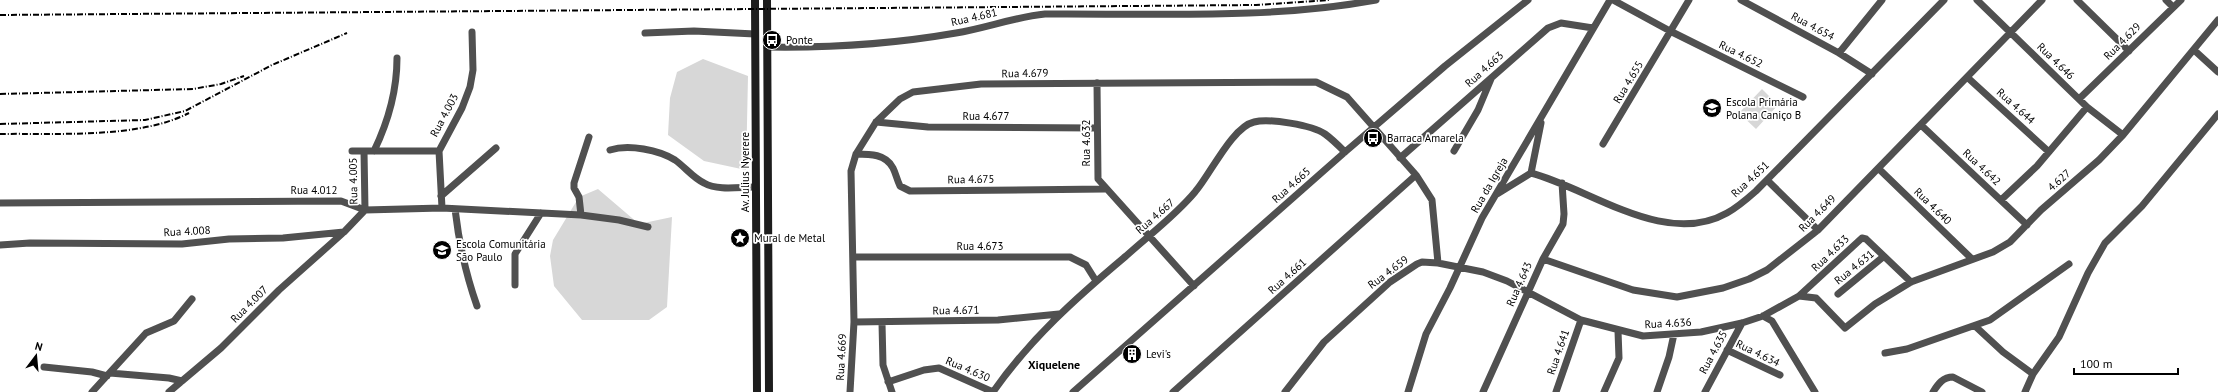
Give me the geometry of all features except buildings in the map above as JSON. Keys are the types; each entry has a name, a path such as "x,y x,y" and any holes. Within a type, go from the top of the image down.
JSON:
{"main road":[{"name":"Av. Julius Nyerere","path":"755,0 757,392"},
{"name":"Av. Julius Nyerere","path":"767,0 769,392"}],"street":[{"name":"Rua 4.681","path":"767,47 864,46 956,33 1015,18 1045,14 1268,13 1305,11 1376,0"},
{"name":"Rua 4.665","path":"1073,392 1345,152 1445,66 1528,0"},
{"name":"Rua da Igreja","path":"1408,392 1426,334 1482,218 1593,28 1611,0"},
{"name":"Rua 4.652","path":"1611,0 1803,97"},
{"name":"Rua 4.655","path":"1603,144 1689,0"},
{"name":"Rua 4.654","path":"1741,0 1839,53 1872,74"},
{"path":"1839,53 1882,0"},
{"name":"Rua 4.651","path":"1531,173 1562,183 1639,217 1671,223 1691,223 1726,214 1756,191 1944,0"},
{"name":"Rua 4.646","path":"1977,0 2087,107 2123,135"},
{"name":"Rua 4.649","path":"1543,259 1633,290 1677,297 1723,288 1749,280 1767,270 1818,230 1855,190 1879,169 2010,31 2042,0"},
{"path":"2077,0 2129,51"},
{"path":"2166,0 2173,7"},
{"name":"Rua 4.629","path":"2079,99 2181,0"},
{"name":"4.627","path":"1799,296 1816,298 1846,328 1875,304 1911,282 2004,246 2123,135 2218,20"},
{"name":"Rua 4.663","path":"1400,158 1535,37 1554,24 1561,23 1593,28"},
{"path":"645,33 694,31 755,34"},
{"name":"Rua 4.003","path":"442,208 439,150 462,108 470,87 473,70 472,32"},
{"path":"2194,50 2218,72"},
{"path":"374,151 380,139 394,89 397,58"},
{"path":"1454,152 1478,110 1491,77"},
{"name":"Rua 4.644","path":"1967,77 2049,152"},
{"name":"Rua 4.679","path":"854,322 851,171 856,154 876,122 900,99 913,92 981,84 1316,82 1347,97 1373,129"},
{"name":"Rua 4.632","path":"1097,83 1096,169 1098,179 1105,189 1194,286"},
{"path":"2001,200 2037,166 2087,107"},
{"path":"2025,392 2033,374 2059,337 2088,273 2105,243 2142,206 2218,114"},
{"path":"1496,195 1531,173 1542,116"},
{"name":"Rua 4.667","path":"993,392 1019,358 1059,314 1185,203 1234,137 1250,124 1266,121 1312,128 1325,133 1345,152"},
{"name":"Rua 4.677","path":"876,122 928,127 1096,128"},
{"name":"Rua 4.642","path":"1921,125 2027,225"},
{"path":"1373,129 1416,176 1432,200 1438,263"},
{"path":"581,215 580,197 574,188 574,183 589,137"},
{"path":"610,150 627,147 661,154 675,160 699,180 712,186 755,187"},
{"path":"441,196 496,148"},
{"path":"352,151 439,150"},
{"name":"Rua 4.005","path":"364,151 365,210"},
{"name":"Rua 4.675","path":"856,154 879,156 888,161 894,169 900,186 910,191 1105,189"},
{"name":"Rua 4.640","path":"1879,169 1972,259"},
{"name":"Rua 4.661","path":"1173,392 1416,176"},
{"path":"1767,180 1818,230"},
{"name":"Rua 4.643","path":"1483,392 1543,259 1562,224 1564,214 1562,183"},
{"name":"Rua 4.012","path":"0,203 347,201 365,210 442,208 581,215 619,220 648,227"},
{"path":"455,209 460,253 467,280 477,306"},
{"path":"344,232 365,210"},
{"path":"515,285 515,254 540,214"},
{"name":"Rua 4.008","path":"0,246 30,243 182,244 229,239 283,238 344,232"},
{"name":"Rua 4.007","path":"169,392 221,348 279,290 344,232"},
{"name":"Rua 4.633","path":"1799,296 1862,238 1866,239 1883,257 1911,282"},
{"name":"Rua 4.673","path":"853,257 1070,256 1086,265 1096,281"},
{"name":"Rua 4.631","path":"1838,294 1883,257"},
{"name":"Rua 4.659","path":"1285,392 1324,342 1390,282 1422,262 1438,263"},
{"name":"Rua 4.636","path":"1438,263 1460,266 1483,272 1528,292 1581,320 1618,331 1644,336 1701,332 1742,323 1762,316 1799,296"},
{"path":"1885,353 1907,349 1990,320 2069,264"},
{"path":"92,392 146,333 174,321 192,299"},
{"name":"Rua 4.671","path":"854,322 882,323 998,320 1059,314"},
{"path":"1762,316 1772,321 1815,392"},
{"name":"Rua 4.641","path":"1556,392 1581,320"},
{"name":"Rua 4.669","path":"850,392 854,322"},
{"path":"882,323 881,355 892,392"},
{"name":"Rua 4.635","path":"1705,392 1742,323"},
{"path":"1975,326 2003,352 2033,374"},
{"path":"1604,392 1619,358 1618,331"},
{"path":"1657,392 1669,357 1674,334"},
{"name":"Rua 4.634","path":"1727,350 1780,375"},
{"path":"44,367 109,375 169,378 182,381"},
{"name":"Rua 4.630","path":"888,382 924,370 939,368 993,392"},
{"path":"1933,392 1938,384 1948,377 1982,392"},
{"path":"1079,386 1085,392"}],"shaded area":[{"path":"703,59 748,76 746,170 704,161 668,135 670,98 677,72"},
{"path":"1762,89 1778,105 1756,129 1739,113"},
{"path":"598,189 639,224 672,217 667,307 649,320 582,320 554,286 550,256 553,240 579,197"}],"railway":[{"path":"0,15 1256,5 1329,0"},
{"path":"0,124 145,120 185,111 272,65 347,33"},
{"path":"0,94 193,89 221,84 244,76"},
{"path":"0,134 71,134 122,131 169,121 189,113"}],"place":[{"name":"Ponte","path":"772,40"},
{"name":"Escola Primária Polana Caniço B","path":"1712,108"},
{"name":"Barraca Amarela","path":"1373,138"},
{"name":"Mural de Metal","path":"740,238"},
{"name":"Escola Comunitária São Paulo","path":"442,250"},
{"name":"Levi's","path":"1132,354"}],"district":[{"name":"Xiquelene","path":"1054,365"}]}
